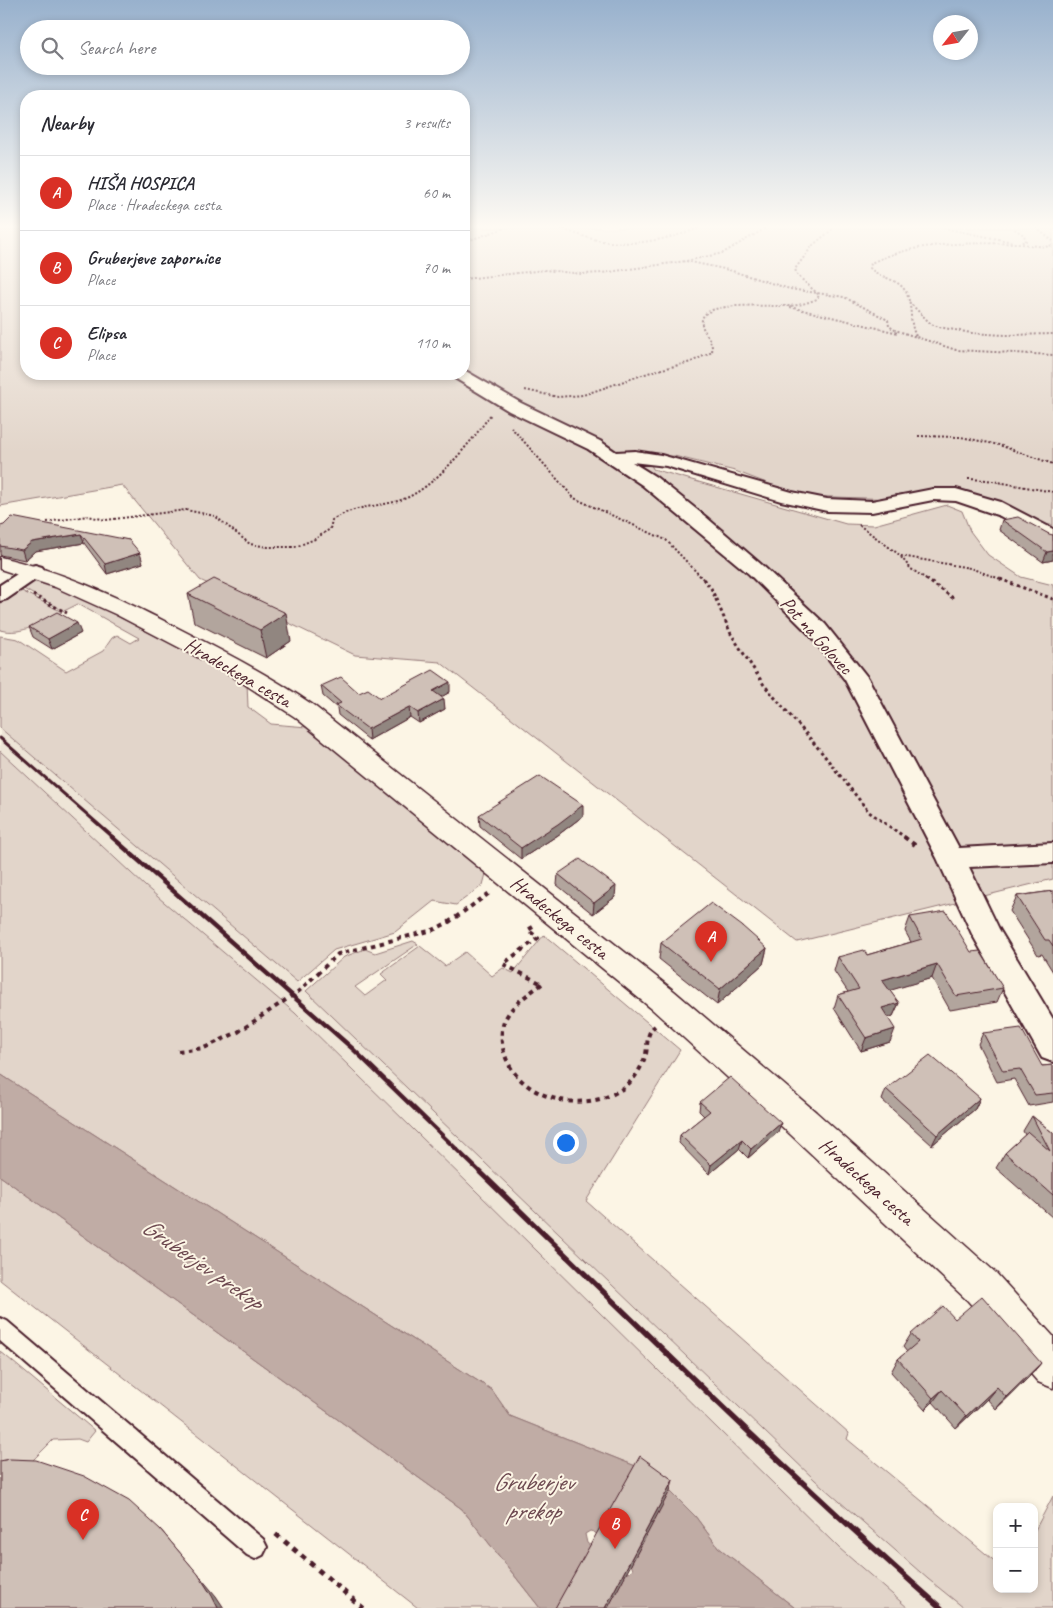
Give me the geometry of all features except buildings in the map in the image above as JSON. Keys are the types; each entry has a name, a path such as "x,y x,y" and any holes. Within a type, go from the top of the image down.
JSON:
{"street":[{"name":"Pot na Golovec","path":"470,380 515,407 615,457 699,521 756,570 817,629 856,678 951,858 987,934 1053,1048"},
{"path":"615,457 634,455 651,457 726,476 799,500 829,506 864,507 896,503 934,494 956,495 996,508 1026,522 1053,538"},
{"name":"Hradeckega cesta","path":"0,563 35,571 111,603 259,679 304,711 663,1000 902,1211 982,1287 1053,1367"},
{"path":"7,590 35,571"},
{"path":"951,858 1053,853"}],"lane":[{"path":"0,1328 255,1547"}],"path":[{"path":"524,390 549,396 571,396 621,384 653,371 685,364 712,352 713,342 701,321 702,315 706,311 724,307 786,306 807,303"},
{"path":"854,303 888,320 889,326 895,330 956,350 1053,355"},
{"path":"908,303 910,324 916,337"},
{"path":"911,303 931,324 938,327 971,333 1005,335 1053,334"},
{"path":"786,306 916,337"},
{"path":"47,522 88,516 106,520 186,510 215,516 250,544 268,547 295,547 315,539 330,529 332,520 345,510 369,504 390,503 409,497 449,467 494,410 483,388"},
{"path":"507,423 574,498 666,540 711,588 731,634 764,685 819,748 869,812 919,847"},
{"path":"918,436 961,436 999,445 1053,464"},
{"path":"829,506 864,528 892,552 901,556 970,568 1053,599"},
{"path":"901,556 911,569 953,598"},
{"path":"7,590 67,613"},
{"path":"178,1051 194,1052 210,1047 240,1032 294,995 310,982 325,964 338,954 433,930 448,922 512,878"},
{"path":"535,926 528,930 538,938 503,964 542,984 527,992 516,1001 508,1012 502,1028 500,1041 503,1054 511,1071 521,1082 546,1097 566,1102 588,1102 616,1093 629,1083 641,1069 648,1051 649,1030 654,1027"},
{"path":"274,1533 363,1608"}],"shaded area":[{"path":"0,303 20,303 20,380 470,380 470,303 1053,303 1053,525 1041,525 942,491 898,499 801,496 735,471 674,456 648,458 653,469 846,524 874,525 947,505 962,511 970,531 988,555 1021,577 1053,585 1053,879 797,942 440,662 355,655 200,580 122,485 0,506"},
{"path":"34,579 80,597 247,683 248,707 271,724 307,727 487,870 483,885 456,905 434,901 395,932 334,950 297,982 0,728 0,636 18,639 66,671 103,651 112,638 117,635 131,643 139,638 78,604 64,611 18,586"},
{"path":"16,588 62,612 24,630 0,630 0,598"},
{"path":"0,728 297,982 815,1480 964,1608 908,1608 839,1548 295,1013 145,886 0,751"},
{"path":"0,751 145,886 295,1013 839,1548 908,1608 795,1608 718,1547 695,1516 638,1467 510,1416 492,1390 0,1074"},
{"path":"544,935 680,1050 586,1201 849,1433 847,1439 993,1560 993,1593 1038,1593 1038,1524 1053,1496 1053,1608 964,1608 928,1579 815,1480 306,991 344,957 365,949 375,953 413,941 418,944 355,987 365,996 387,980 381,974 420,946 445,966 465,952 492,976 503,968 513,973"},
{"path":"0,1176 462,1509 540,1608 418,1608 0,1280"},
{"path":"0,1351 95,1431 86,1442 78,1439 53,1440 0,1493"}],"water":[{"name":"Gruberjev prekop","path":"0,1074 492,1390 510,1416 638,1467 670,1491 695,1516 718,1547 795,1608 540,1608 462,1509 0,1176","holes":["590,1531 594,1532 630,1561 633,1570 629,1573 624,1572 587,1543 585,1534"]}],"railway":[{"path":"0,738 114,838"},
{"path":"112,837 353,1049 481,1173"},
{"path":"480,1172 765,1448 941,1608"}],"place":[{"name":"HIŠA HOSPICA","path":"711,962"},
{"name":"Elipsa","path":"83,1540"},
{"name":"Gruberjeve zapornice","path":"615,1549"}]}
